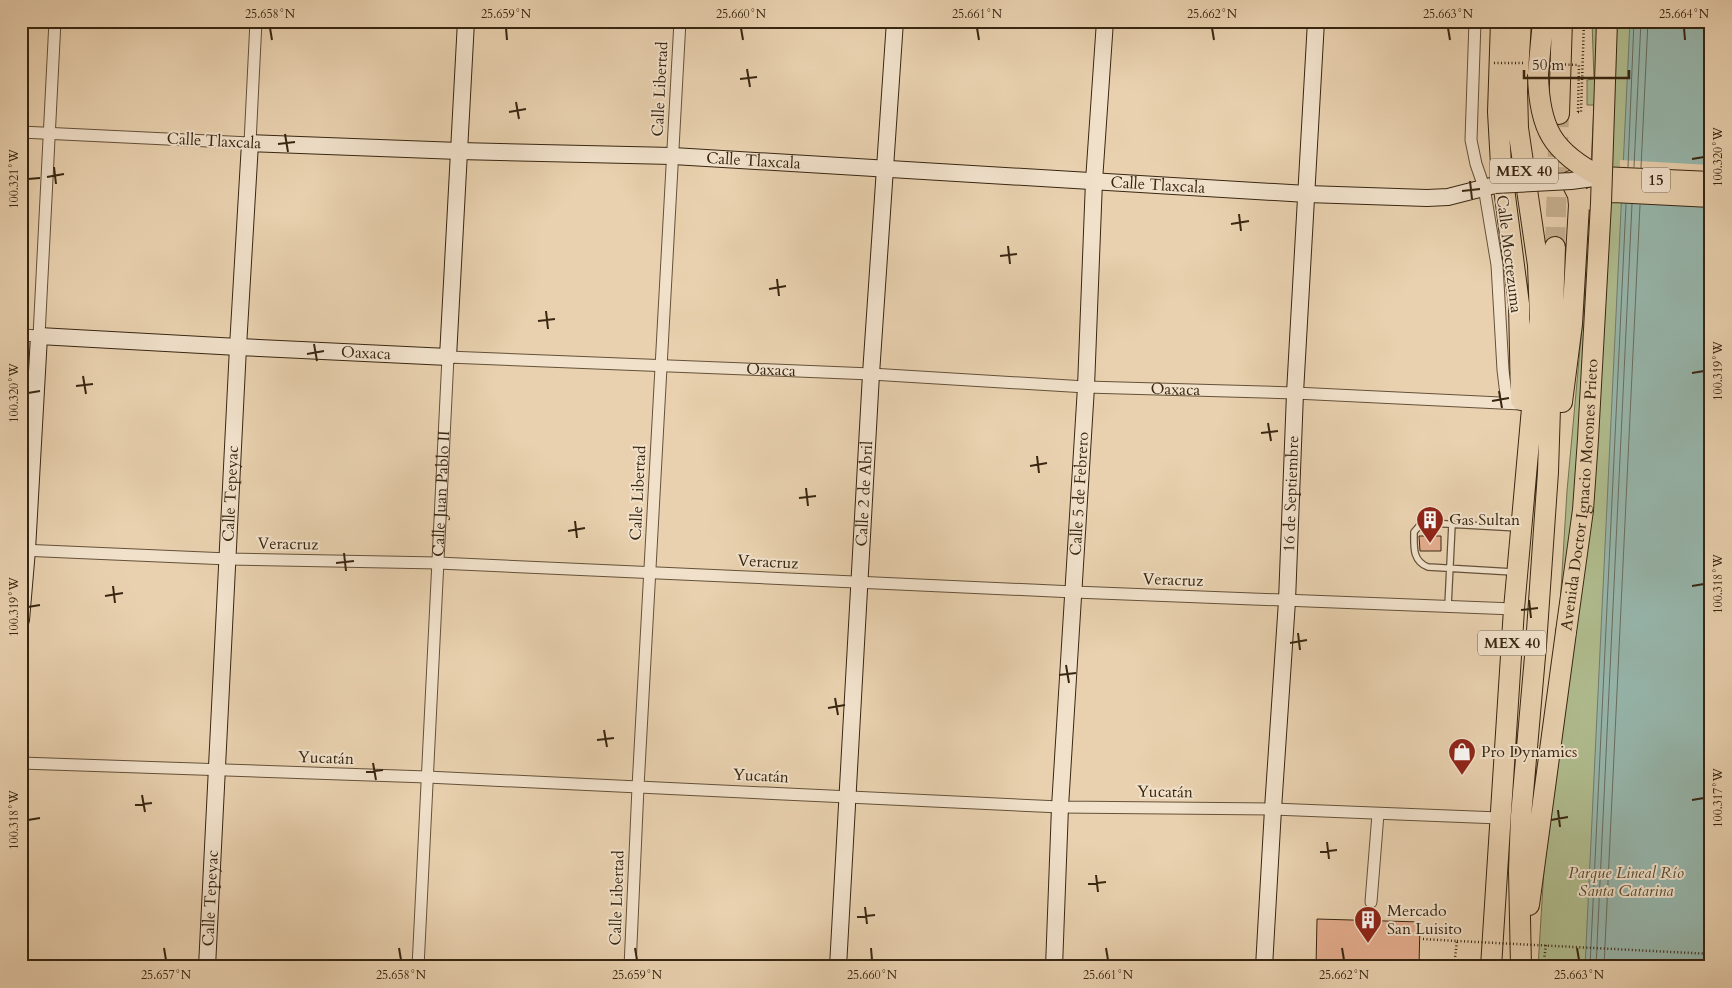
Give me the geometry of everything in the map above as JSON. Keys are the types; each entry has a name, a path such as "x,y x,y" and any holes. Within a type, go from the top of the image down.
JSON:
{"highway":[{"path":"1501,21 1498,112 1501,165 1519,304 1514,403 1529,434"},
{"name":"MEX 40","path":"1491,967 1499,818 1514,609 1540,319 1538,265 1518,128 1517,90 1521,21"},
{"path":"1543,21 1538,74 1541,114 1550,136 1572,160 1601,177"},
{"path":"1562,21 1569,113"},
{"name":"Avenida Doctor Ignacio Morones Prieto","path":"1521,967 1531,815 1583,510 1598,272 1608,21"},
{"name":"15","path":"1601,177 1711,182"},
{"path":"1548,467 1557,440 1572,324 1579,206 1578,195 1571,181"},
{"path":"1579,206 1588,198 1613,192 1711,196"},
{"name":"MEX 40","path":"1531,815 1536,645 1548,467 1555,247"}],"street":[{"path":"21,620 56,21"},
{"name":"Calle Tepeyac","path":"206,967 256,21"},
{"name":"Calle Juan Pablo II","path":"418,967 466,21"},
{"name":"Calle Libertad","path":"630,967 638,787 680,21"},
{"name":"Calle 2 de Abril","path":"838,967 861,582 871,374 895,21"},
{"name":"Calle 5 de Febrero","path":"1054,967 1060,807 1086,387 1094,181 1105,21"},
{"name":"16 de Septiembre","path":"1264,967 1286,601 1295,393 1308,194 1316,21"},
{"name":"Calle Moctezuma","path":"1474,21 1471,140 1476,164 1490,186 1504,370 1514,403"},
{"name":"Calle Tlaxcala","path":"21,132 459,151 673,156 1308,194 1427,198 1448,197 1490,186"},
{"name":"15","path":"1490,186 1571,181 1601,177"},
{"name":"Oaxaca","path":"21,335 448,357 871,374 1086,387 1295,393 1514,403"},
{"name":"Veracruz","path":"24,550 228,559 438,563 1074,592 1514,609"},
{"name":"Yucatán","path":"21,763 427,777 1060,807 1273,809 1499,818"},
{"path":"1371,902 1378,814"}],"lane":[{"path":"1517,572 1428,567 1418,562 1414,551 1414,532 1420,525 1424,524 1521,528"},
{"path":"1448,606 1452,524"}],"path":[{"path":"1579,65 1569,113 1580,112 1584,21"},
{"path":"1423,939 1711,954"},
{"path":"1457,941 1454,966 1478,967"},
{"path":"1543,967 1546,945"}],"green space":[{"name":"Parque Lineal Río Santa Catarina","path":"1592,21 1711,21 1711,967 1538,967 1567,491 1584,305 1594,105 1587,105 1587,80 1594,79"}],"water":[{"name":"Parque Lineal Río Santa Catarina","path":"1630,21 1711,21 1711,967 1585,967"}],"pier":[{"path":"1620,160 1711,165 1711,204 1619,199"}],"building":[{"name":"Gas Sultan","path":"1419,536 1441,536 1441,551 1420,551"},
{"name":"Mercado San Luisito","path":"1317,919 1420,922 1419,967 1316,967"}],"tunnel":[{"path":"1555,247 1559,114"}],"place":[{"name":"Gas Sultan","path":"1430,544"},
{"name":"Pro Dynamics","path":"1462,776"},
{"name":"Mercado San Luisito","path":"1368,944"}]}
